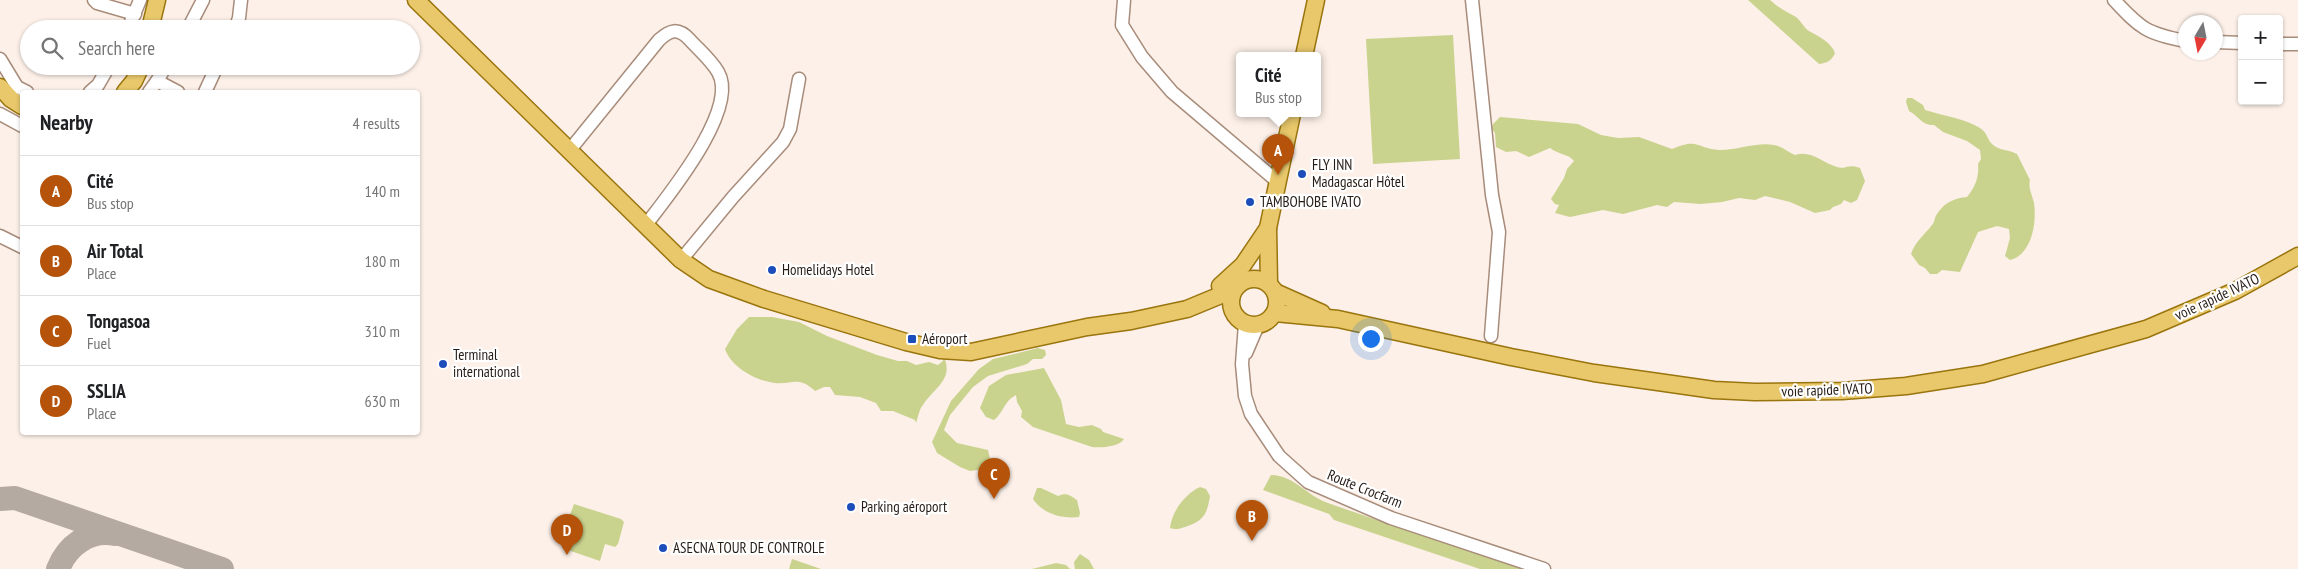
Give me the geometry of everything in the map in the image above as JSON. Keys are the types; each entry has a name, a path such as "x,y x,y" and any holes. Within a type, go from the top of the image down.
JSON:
{"main road":[{"path":"152,20 157,0"},
{"path":"416,0 681,260 709,279 728,286 866,331 940,350 971,352 1087,327 1131,321 1187,308 1255,279 1338,319"},
{"path":"1305,52 1316,0"},
{"path":"127,90 137,75"},
{"path":"0,87 11,99 20,105"},
{"path":"1268,228 1230,300 1232,310 1238,319 1251,324 1268,320 1274,312 1277,303 1272,288 1268,228 1291,117"},
{"path":"1187,308 1209,295 1243,265 1268,228"},
{"name":"voie rapide IVATO","path":"1338,319 1511,357 1649,381 1714,390 1755,392 1842,391 1906,386 1983,374 2146,329 2235,291 2298,256"},
{"path":"1187,308 1232,310"},
{"path":"1274,312 1338,319"}],"street":[{"path":"94,0 97,3 135,14"},
{"path":"132,20 140,0"},
{"path":"193,20 203,0"},
{"path":"238,20 241,0"},
{"path":"1124,0 1122,25 1142,57 1172,92 1278,182"},
{"path":"1472,0 1492,195 1499,232 1490,336"},
{"path":"2114,0 2133,20 2147,30 2158,36 2178,39"},
{"path":"569,150 659,40 669,31 677,30 686,36 718,71 721,81 720,96 703,147 645,226"},
{"path":"2223,42 2238,42"},
{"path":"2283,44 2298,44"},
{"path":"0,59 18,87 23,90"},
{"path":"93,90 98,86 104,75"},
{"path":"150,90 161,75"},
{"path":"206,90 213,75"},
{"path":"681,260 733,197 783,142 790,129 799,79"},
{"path":"157,81 174,90"},
{"path":"0,114 20,125"},
{"path":"0,236 20,246"},
{"name":"Route Crocfarm","path":"1251,324 1242,364 1245,396 1251,414 1279,456 1308,482 1391,518 1544,569"}],"green space":[{"path":"1748,0 1770,0 1796,17 1807,30 1831,46 1835,53 1832,58 1827,62 1819,64"},
{"path":"1453,35 1460,159 1373,164 1366,39"},
{"path":"1907,98 1912,98 1923,105 1925,110 1960,119 1974,125 1986,134 1990,142 1995,146 2017,154 2030,180 2035,219 2028,245 2017,257 2010,260 2005,256 2010,238 2009,229 1997,226 1978,232 1960,272 1942,270 1937,274 1930,274 1919,265 1911,254 1943,207 1954,200 1967,197 1970,193 1975,185 1978,164 1981,159 1980,150 1967,141 1943,132 1934,125 1926,124 1909,111 1906,102"},
{"path":"1500,117 1578,124 1601,135 1618,138 1639,137 1672,149 1688,144 1720,150 1767,144 1774,145 1795,155 1807,154 1837,167 1852,166 1860,168 1865,181 1857,200 1851,203 1844,200 1841,204 1830,210 1815,213 1790,202 1765,196 1755,200 1739,198 1701,204 1674,202 1667,207 1657,205 1623,214 1603,210 1570,217 1555,213 1559,205 1555,204 1551,199 1564,178 1567,169 1574,161 1550,148 1529,157 1516,151 1506,152 1496,147 1495,133 1492,129 1493,124"},
{"path":"749,317 772,317 799,322 827,336 877,355 898,361 907,361 916,365 929,362 938,365 943,361 943,355 947,370 945,377 922,407 916,423 915,420 893,411 881,411 876,403 860,397 835,395 830,387 824,387 815,391 804,383 799,382 768,382 752,376 738,367 728,356 725,349 737,329"},
{"path":"1038,348 1045,350 1046,355 1042,359 1033,359 1027,364 988,376 973,387 950,415 944,430 957,443 988,450 992,468 970,471 937,453 932,442 951,401 979,369 993,359"},
{"path":"1044,368 1061,400 1066,424 1079,427 1092,425 1103,432 1124,439 1122,442 1110,446 1092,447 1033,427 1021,417 1022,411 1017,402 1016,395 1009,400 994,420 986,417 980,408 989,386 1006,375"},
{"path":"1271,475 1287,478 1313,496 1328,503 1523,569 1480,569 1334,520 1329,514 1263,490"},
{"path":"1200,487 1206,489 1210,496 1208,508 1204,516 1185,527 1170,528 1176,509 1189,494"},
{"path":"1037,488 1058,496 1066,494 1075,498 1080,513 1079,517 1066,517 1047,512 1033,499"},
{"path":"574,504 621,519 624,522 618,544 615,547 605,544 600,561 562,548 567,531 566,526"},
{"path":"1080,554 1089,560 1094,569 1075,569 1074,562"},
{"path":"792,559 821,569 789,569"},
{"path":"1056,563 1066,565 1070,569 1032,569"}],"taxiway":[{"path":"0,499 15,498 222,569"},
{"path":"58,569 67,553 80,541 96,534 115,534"}],"place":[{"name":"FLY INN Madagascar Hôtel","path":"1302,174"},
{"name":"Cité","path":"1278,175"},
{"name":"TAMBOHOBE IVATO","path":"1250,202"},
{"name":"Homelidays Hotel","path":"772,270"},
{"name":"Aéroport","path":"912,339"},
{"name":"Terminal international","path":"443,364"},
{"name":"Tongasoa","path":"994,499"},
{"name":"Parking aéroport","path":"851,507"},
{"name":"Air Total","path":"1252,541"},
{"name":"ASECNA TOUR DE CONTROLE","path":"663,548"},
{"name":"SSLIA","path":"567,555"}]}
